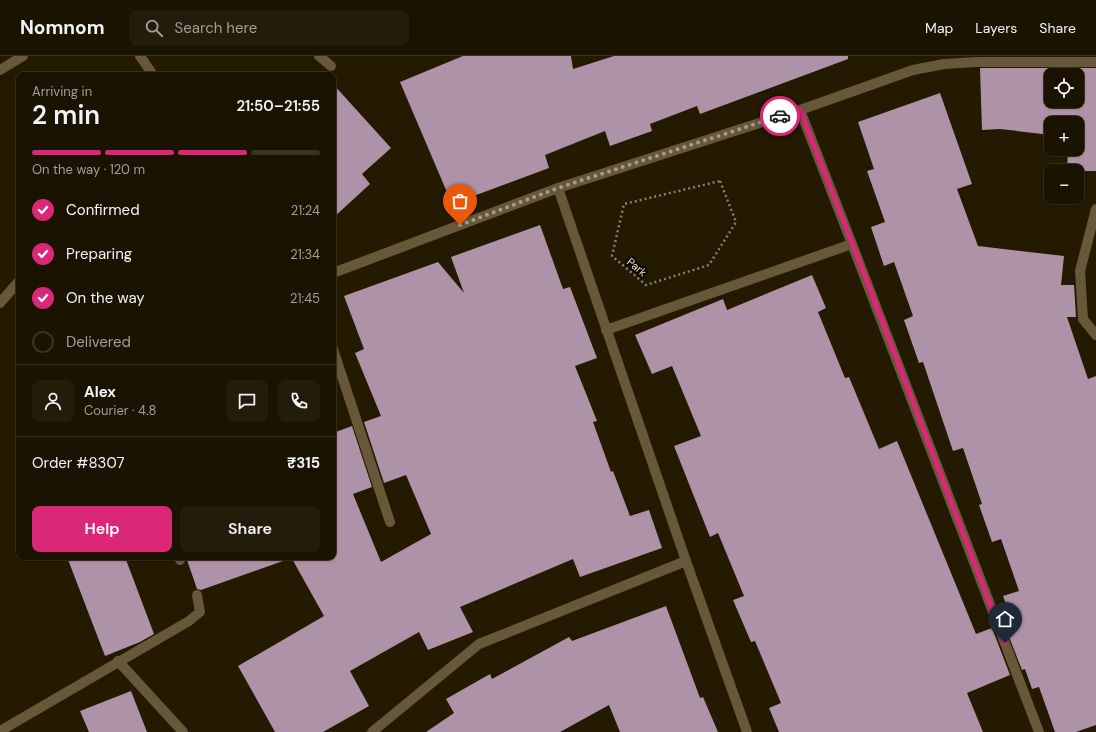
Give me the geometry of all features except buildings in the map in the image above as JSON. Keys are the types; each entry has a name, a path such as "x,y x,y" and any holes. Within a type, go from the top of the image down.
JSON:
{"street":[{"path":"0,70 23,56"},
{"path":"140,56 151,72"},
{"path":"319,56 331,66"},
{"path":"336,272 558,188 800,110 913,70 944,64 977,62 1096,62"},
{"path":"800,110 1039,732"},
{"path":"558,188 686,561 747,732"},
{"path":"1096,209 1080,271 1083,319 1096,335"},
{"path":"606,330 852,244"},
{"path":"0,303 16,284"},
{"path":"336,358 390,522"},
{"path":"372,732 480,644 686,561"},
{"path":"0,731 189,621 200,612 197,595"},
{"path":"118,662 183,732"}],"path":[{"name":"Park","path":"720,180 736,222 710,265 646,285 612,256 624,204 720,180"}],"way so far":[{"path":"460,225 558,188 780,116"}],"route":[{"path":"780,116 800,110 1005,643"}]}
